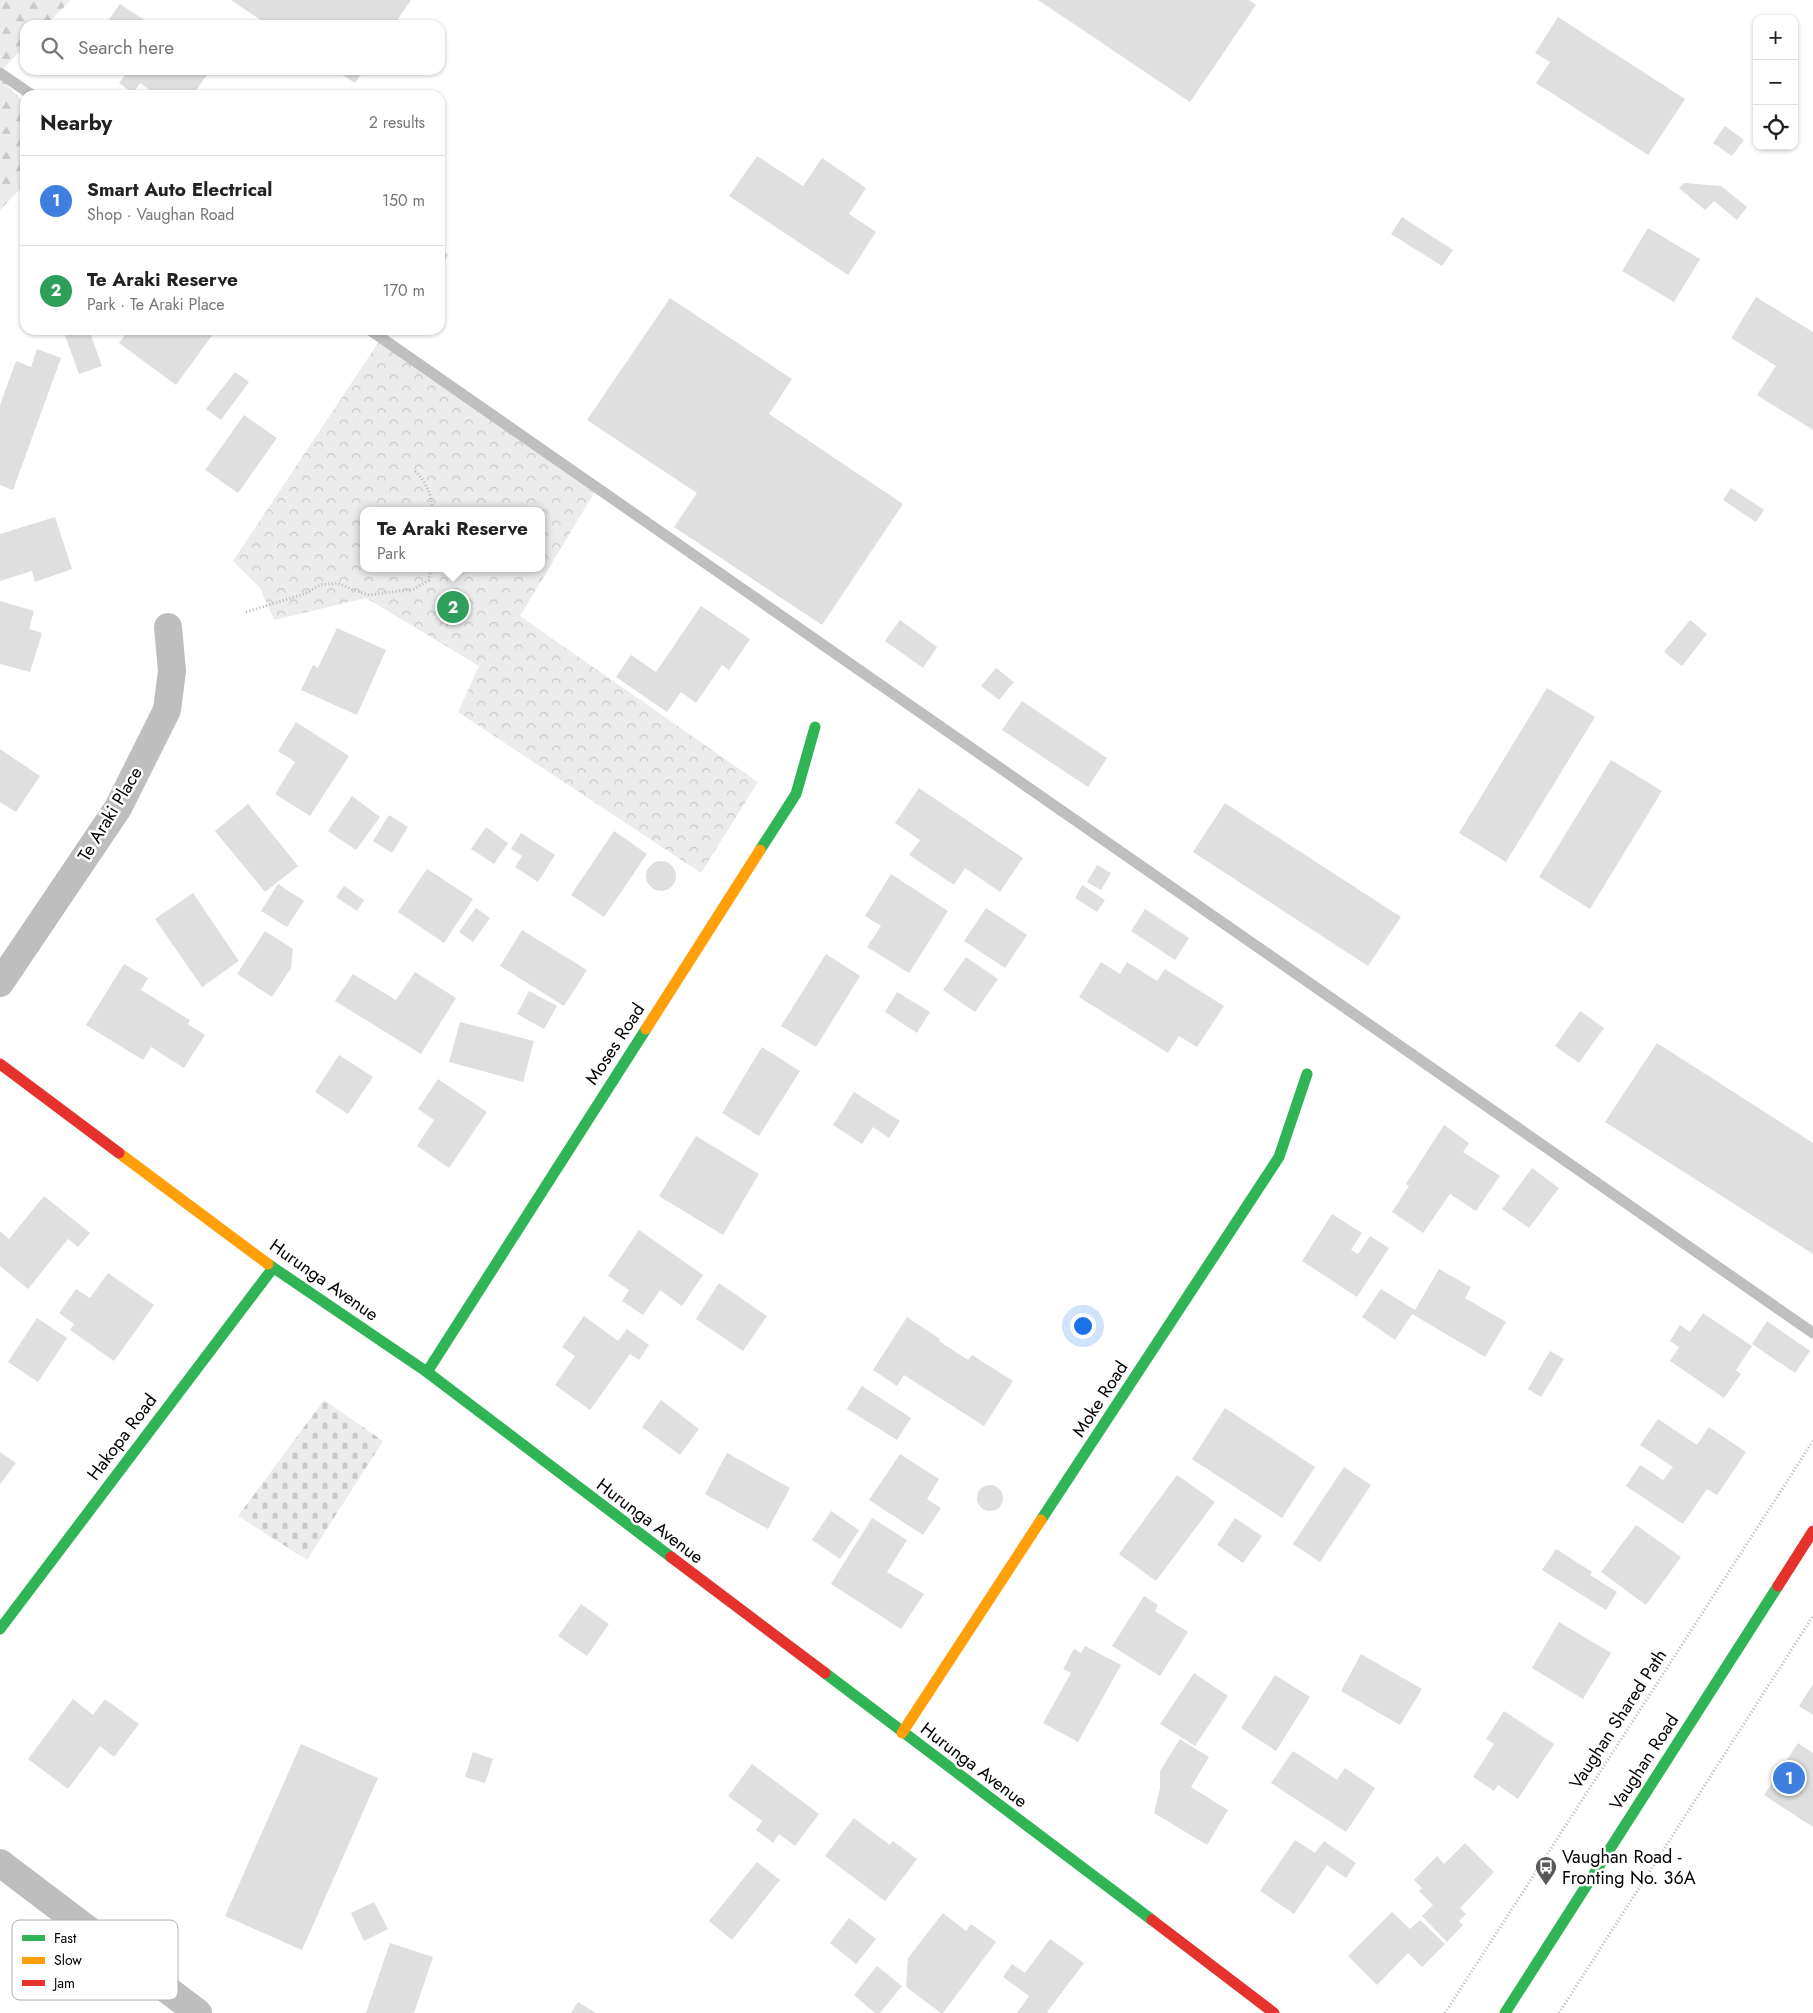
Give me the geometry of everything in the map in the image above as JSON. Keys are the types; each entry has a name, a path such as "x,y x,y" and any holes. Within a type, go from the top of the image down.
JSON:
{"street":[{"name":"Te Araki Place","path":"0,983 118,808 167,710 172,671 168,627"},
{"name":"Moses Road","path":"426,1372 796,794 815,727"},
{"name":"Hurunga Avenue","path":"0,1064 273,1268 426,1372 1274,2013"},
{"name":"Moke Road","path":"902,1733 1279,1157 1307,1074"},
{"name":"Hakopa Road","path":"0,1628 273,1268"},
{"name":"Vaughan Road","path":"1505,2013 1813,1531"},
{"path":"0,1863 75,1920"},
{"path":"178,1998 198,2013"}],"path":[{"path":"415,471 425,480 431,507"},
{"path":"246,612 304,594 320,585 338,583 353,590 369,594 395,593 414,589 429,580 431,572"},
{"name":"Vaughan Shared Path","path":"1446,2013 1813,1441"},
{"path":"1560,2013 1813,1616"}],"green space":[{"path":"0,0 71,0 51,20 20,20 20,51 0,72"},
{"path":"0,77 20,99 20,189 0,210"},
{"path":"380,340 596,490 520,616 758,782 701,873 458,712 479,666 366,598 274,620 260,588 233,561"},
{"path":"324,1400 383,1441 307,1560 238,1516"}],"building":[{"path":"231,0 411,0 397,20 261,20"},
{"path":"1038,0 1249,0 1256,5 1190,102"},
{"path":"120,4 144,20 109,20"},
{"path":"1558,17 1685,99 1648,155 1536,83 1550,62 1535,53"},
{"path":"125,75 207,75 196,90 149,90 140,83 135,90 129,90 119,83"},
{"path":"343,75 361,75 355,83"},
{"path":"1725,126 1744,140 1732,156 1713,143"},
{"path":"757,156 803,186 822,158 866,188 849,214 876,232 848,275 729,196"},
{"path":"1684,183 1721,186 1747,207 1737,220 1714,201 1705,210 1679,188"},
{"path":"1402,217 1453,250 1442,266 1391,234"},
{"path":"1648,228 1700,259 1674,302 1622,271"},
{"path":"1756,297 1813,332 1813,430 1757,395 1776,366 1731,338"},
{"path":"670,298 792,379 769,414 903,504 822,625 674,527 697,493 587,420"},
{"path":"65,335 91,335 102,366 79,374"},
{"path":"125,335 212,335 176,385 119,343"},
{"path":"37,349 61,358 13,490 0,485 0,405 16,361 31,367"},
{"path":"235,372 249,382 221,420 206,409"},
{"path":"244,415 277,438 238,493 205,470"},
{"path":"1731,488 1764,510 1756,522 1723,500"},
{"path":"55,517 72,569 35,582 32,571 0,581 0,534"},
{"path":"0,601 34,611 29,629 42,633 30,672 0,664"},
{"path":"701,606 750,639 729,670 722,665 696,703 681,692 667,712 616,677 631,655 656,672"},
{"path":"900,620 937,647 923,668 885,641"},
{"path":"1690,620 1707,634 1682,666 1664,652"},
{"path":"337,628 386,650 357,715 301,690 313,665 318,668"},
{"path":"996,668 1014,682 999,700 981,686"},
{"path":"1547,688 1595,717 1506,862 1459,833"},
{"path":"1022,701 1107,758 1088,787 1002,730"},
{"path":"296,722 349,756 310,816 275,794 295,762 278,751"},
{"path":"0,749 40,776 16,812 0,802"},
{"path":"1611,760 1662,791 1590,909 1539,877"},
{"path":"919,788 1023,858 1000,892 965,868 954,885 909,855 920,840 895,823"},
{"path":"352,796 380,817 356,850 328,831"},
{"path":"1225,803 1401,917 1368,966 1193,852"},
{"path":"248,804 298,866 265,892 215,831"},
{"path":"389,815 408,827 392,853 373,841"},
{"path":"486,827 508,843 494,864 471,849"},
{"path":"614,831 647,854 604,917 571,895"},
{"path":"521,833 555,855 538,882 515,867 522,856 511,849"},
{"path":"661,861 671,866 676,876 671,886 661,891 651,886 646,876 651,866"},
{"path":"1097,865 1111,873 1101,890 1087,882"},
{"path":"427,869 473,899 444,943 398,912"},
{"path":"891,874 948,911 909,973 867,947 881,926 865,916"},
{"path":"278,884 304,901 287,927 261,911"},
{"path":"1082,885 1105,900 1097,912 1075,898"},
{"path":"344,886 364,900 357,911 336,897"},
{"path":"193,893 239,961 202,987 155,919"},
{"path":"476,908 490,918 473,942 459,932"},
{"path":"986,908 1027,935 1005,968 964,941"},
{"path":"1145,909 1189,938 1175,960 1131,931"},
{"path":"522,930 587,970 564,1006 500,966"},
{"path":"265,931 293,949 291,968 272,997 237,974"},
{"path":"826,954 860,976 816,1047 781,1026"},
{"path":"966,957 998,979 975,1012 943,990"},
{"path":"1101,962 1120,974 1127,962 1157,981 1165,969 1224,1006 1197,1047 1179,1036 1168,1053 1079,997"},
{"path":"124,964 148,978 141,990 190,1020 188,1024 205,1035 184,1068 151,1047 143,1060 86,1025"},
{"path":"415,972 456,998 421,1054 335,1001 353,974 396,1000"},
{"path":"529,991 557,1006 544,1029 517,1014"},
{"path":"897,992 930,1012 917,1033 885,1012"},
{"path":"1580,1011 1604,1028 1579,1063 1555,1046"},
{"path":"460,1022 534,1041 523,1082 449,1062"},
{"path":"1657,1043 1813,1143 1813,1254 1605,1122"},
{"path":"762,1047 800,1071 759,1136 722,1113"},
{"path":"339,1055 373,1077 348,1114 315,1092"},
{"path":"438,1079 487,1112 449,1168 417,1146 434,1120 418,1109"},
{"path":"854,1092 900,1121 889,1138 873,1127 862,1144 833,1125"},
{"path":"1444,1125 1469,1143 1463,1152 1500,1176 1476,1211 1450,1194 1423,1233 1392,1212 1409,1186 1406,1184"},
{"path":"696,1136 759,1174 723,1235 659,1196"},
{"path":"1532,1168 1559,1188 1529,1228 1502,1209"},
{"path":"44,1196 90,1233 78,1247 68,1239 28,1289 0,1266 0,1231 9,1239"},
{"path":"1332,1214 1362,1233 1351,1250 1358,1254 1370,1236 1389,1248 1357,1297 1302,1261"},
{"path":"639,1230 703,1275 682,1306 660,1290 643,1315 622,1301 629,1290 608,1276"},
{"path":"1439,1269 1471,1287 1465,1298 1506,1322 1485,1357 1412,1314 1395,1340 1362,1317 1381,1289 1415,1310"},
{"path":"108,1273 154,1305 114,1361 70,1330 74,1324 59,1313 76,1289 90,1298"},
{"path":"719,1283 767,1316 743,1351 696,1319"},
{"path":"1703,1313 1752,1346 1736,1370 1741,1374 1724,1398 1670,1361 1679,1347 1670,1341 1680,1325 1690,1332"},
{"path":"584,1316 618,1341 627,1329 649,1345 639,1360 630,1354 590,1410 555,1385 575,1356 562,1347"},
{"path":"907,1317 968,1360 972,1355 1013,1381 984,1426 904,1375 897,1386 873,1370"},
{"path":"37,1318 67,1338 38,1382 8,1362"},
{"path":"1767,1321 1810,1351 1795,1373 1752,1344"},
{"path":"1550,1351 1564,1359 1541,1397 1528,1389"},
{"path":"862,1386 911,1418 897,1440 847,1409"},
{"path":"661,1400 699,1429 680,1455 642,1427"},
{"path":"1225,1408 1315,1467 1282,1518 1192,1459"},
{"path":"1658,1419 1697,1445 1709,1427 1746,1452 1717,1495 1707,1489 1683,1524 1626,1486 1640,1465 1663,1480 1673,1467 1640,1445"},
{"path":"0,1452 16,1463 0,1484"},
{"path":"727,1453 790,1488 768,1529 705,1494"},
{"path":"900,1454 939,1479 927,1499 941,1508 923,1535 869,1500"},
{"path":"1344,1467 1371,1485 1320,1562 1293,1544"},
{"path":"1177,1475 1215,1502 1156,1581 1119,1554"},
{"path":"990,1485 999,1489 1003,1498 999,1507 990,1511 981,1507 977,1498 981,1489"},
{"path":"831,1511 859,1530 840,1559 812,1540"},
{"path":"872,1518 907,1540 887,1572 924,1594 901,1629 831,1584"},
{"path":"1235,1518 1262,1536 1243,1563 1217,1545"},
{"path":"1636,1525 1681,1557 1646,1605 1601,1572"},
{"path":"1556,1549 1592,1572 1590,1575 1617,1592 1606,1610 1542,1570"},
{"path":"1144,1596 1158,1605 1155,1611 1188,1632 1160,1676 1112,1646"},
{"path":"581,1604 609,1624 587,1656 558,1636"},
{"path":"1559,1622 1611,1653 1583,1699 1532,1668"},
{"path":"1085,1646 1121,1665 1078,1742 1043,1723 1071,1673 1063,1669 1074,1649 1081,1653"},
{"path":"1361,1654 1422,1689 1400,1725 1341,1691"},
{"path":"1194,1673 1228,1696 1195,1746 1160,1724"},
{"path":"1275,1675 1310,1697 1276,1751 1241,1728"},
{"path":"1813,1684 1813,1715 1799,1706"},
{"path":"73,1699 93,1715 105,1699 139,1724 114,1757 100,1746 68,1789 28,1759"},
{"path":"1504,1711 1554,1744 1518,1799 1498,1785 1494,1791 1473,1777 1494,1744 1486,1739"},
{"path":"1180,1739 1209,1757 1191,1787 1228,1810 1207,1845 1154,1813 1160,1788 1160,1771"},
{"path":"1798,1743 1813,1753 1813,1827 1764,1795"},
{"path":"301,1744 378,1778 302,1950 225,1916"},
{"path":"1293,1751 1337,1780 1345,1768 1375,1788 1346,1832 1271,1783"},
{"path":"473,1752 493,1759 485,1783 465,1777"},
{"path":"752,1764 819,1814 795,1846 779,1834 773,1843 756,1830 762,1821 728,1796"},
{"path":"854,1818 890,1845 893,1841 917,1859 885,1901 825,1856"},
{"path":"1295,1840 1315,1853 1324,1841 1356,1863 1346,1878 1327,1865 1294,1914 1260,1891"},
{"path":"1465,1843 1494,1872 1460,1908 1466,1914 1459,1921 1463,1925 1447,1942 1422,1916 1433,1905 1419,1891 1422,1888 1414,1880 1437,1856 1444,1864"},
{"path":"757,1862 780,1880 732,1940 709,1921"},
{"path":"374,1902 388,1929 364,1941 351,1913"},
{"path":"1392,1912 1410,1929 1420,1920 1445,1944 1422,1967 1408,1953 1377,1985 1348,1956"},
{"path":"943,1913 966,1931 971,1924 996,1942 943,2013 941,2013 906,1987 908,1958"},
{"path":"849,1918 876,1939 856,1964 830,1943"},
{"path":"1050,1939 1084,1963 1047,2012 1049,2013 1017,2013 1029,1996 1003,1977 1012,1964 1025,1973"},
{"path":"390,1943 433,1957 414,2013 366,2013"},
{"path":"877,1966 902,1986 880,2013 875,2013 854,1995"},
{"path":"578,2002 596,2013 571,2013"}],"waterway":[{"path":"0,73 25,90"},
{"path":"377,335 1813,1333"}],"traffic: fast":[{"path":"760,850 796,794 815,727"},
{"path":"427,1372 646,1029"},
{"path":"1041,1520 1279,1157 1307,1074"},
{"path":"268,1264 427,1372 671,1557"},
{"path":"0,1629 273,1268"},
{"path":"1505,2013 1778,1586"},
{"path":"825,1673 1152,1920"}],"traffic: slow":[{"path":"646,1029 760,850"},
{"path":"119,1153 268,1264"},
{"path":"902,1733 1041,1520"}],"traffic: jam":[{"path":"0,1064 119,1153"},
{"path":"1778,1586 1813,1531"},
{"path":"671,1557 825,1673"},
{"path":"1152,1920 1274,2013"}],"place":[{"name":"Te Araki Reserve","path":"453,607"},
{"name":"Smart Auto Electrical","path":"1789,1778"},
{"name":"Vaughan Road - Fronting No. 36A","path":"1546,1886"}]}
